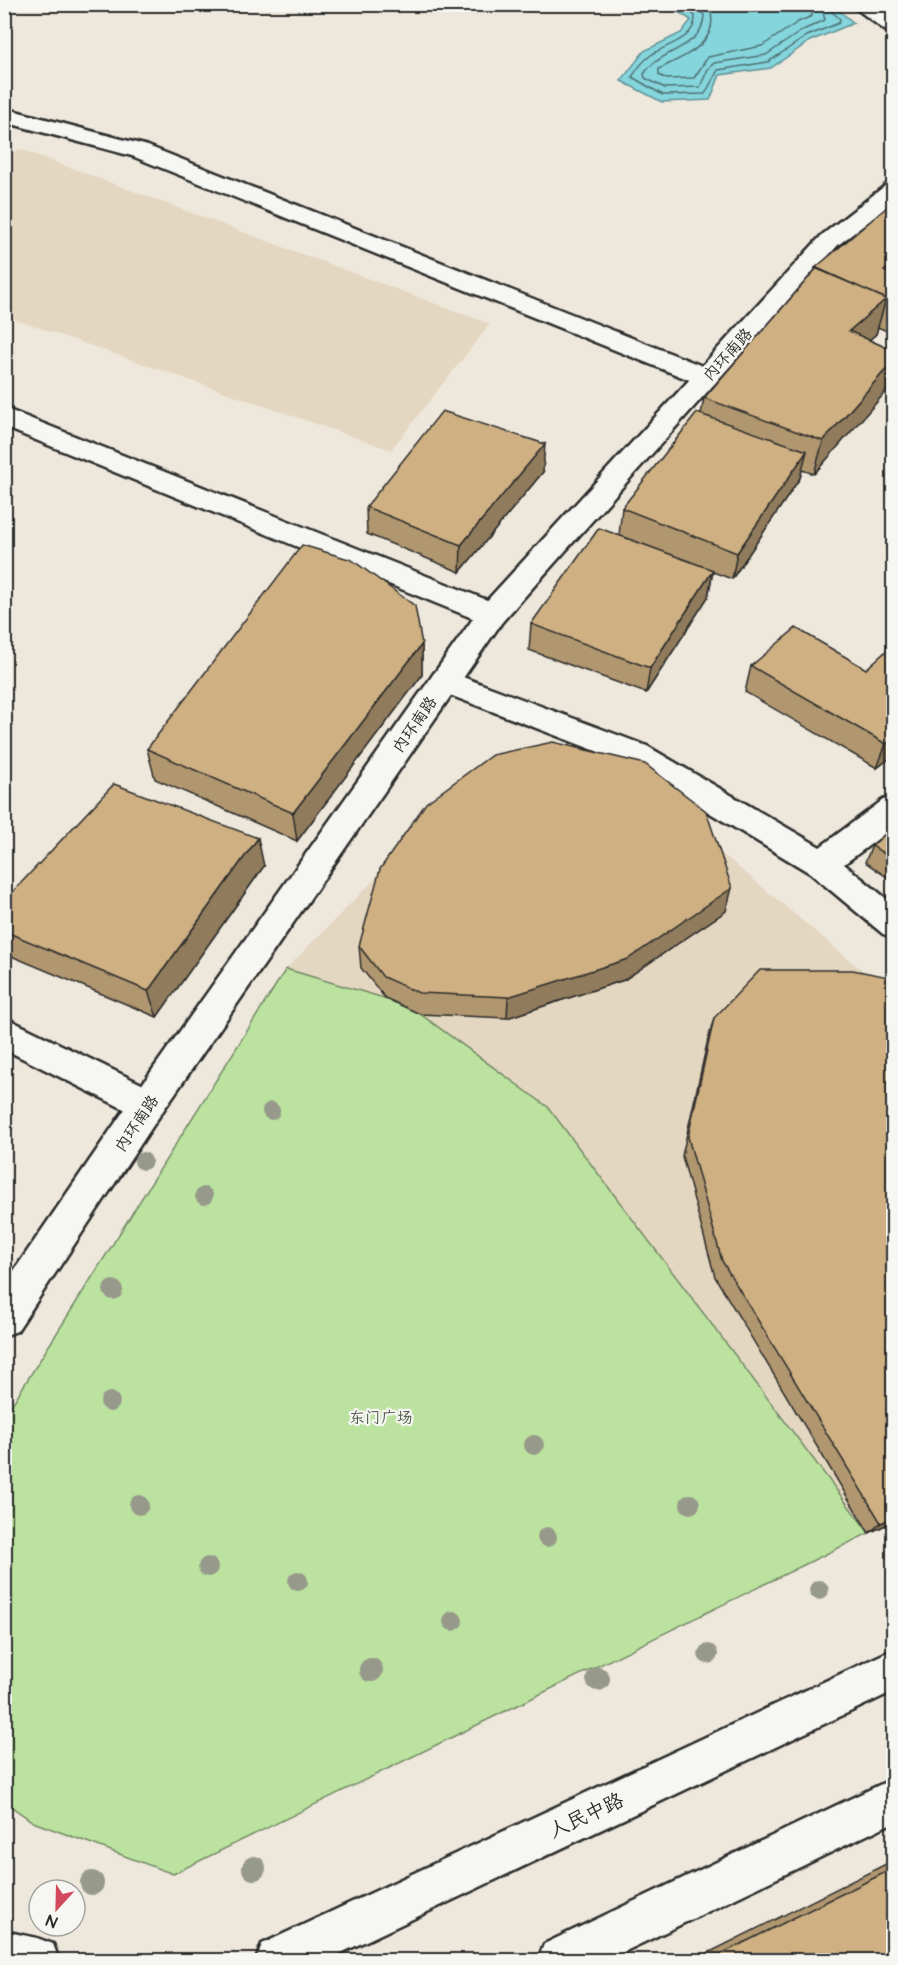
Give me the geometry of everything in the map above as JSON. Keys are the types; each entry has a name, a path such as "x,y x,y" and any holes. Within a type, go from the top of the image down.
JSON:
{"main road":[{"path":"860,4 894,26"},
{"path":"4,115 141,151 706,377"},
{"name":"内环南路","path":"4,1318 148,1104 492,614 830,240 894,190"},
{"path":"4,417 492,614"},
{"path":"444,681 636,754 821,864 894,924"},
{"path":"821,864 894,809"},
{"path":"4,1032 148,1104"},
{"name":"人民中路","path":"278,1960 894,1670"},
{"path":"560,1960 894,1799"},
{"path":"4,1953 38,1960"}],"shaded area":[{"path":"20,149 490,324 391,450 5,316 5,158"},
{"path":"426,827 700,835 893,996 869,1533 548,1107 420,1014 384,998 286,969"}],"green space":[{"name":"东门广场","path":"286,969 384,998 420,1014 548,1107 869,1533 173,1874 33,1822 5,1802 4,1417"}],"water":[{"path":"677,5 832,5 854,23 810,41 771,68 720,75 710,100 662,102 621,81 644,51 681,33 691,20 675,10"}],"building":[{"path":"894,201 894,262 884,271 894,276 894,302 815,268"},
{"path":"817,268 886,299 849,331 894,351 894,360 823,441 704,398"},
{"path":"442,411 545,444 461,545 366,507"},
{"path":"697,413 807,451 737,553 622,508"},
{"path":"599,528 713,570 650,668 531,624"},
{"path":"302,545 352,560 415,606 422,644 293,813 147,749"},
{"path":"796,628 866,669 894,644 894,738 886,744 751,666"},
{"path":"553,742 645,764 706,811 732,888 628,959 508,997 419,993 383,977 359,946 380,869 426,803 492,755"},
{"path":"114,784 258,838 148,991 4,931 4,901"},
{"path":"894,826 894,860 872,846"},
{"path":"760,970 853,970 894,978 894,1517 881,1523 722,1261 688,1137 714,1018"},
{"path":"894,1868 894,1960 709,1960"}]}
